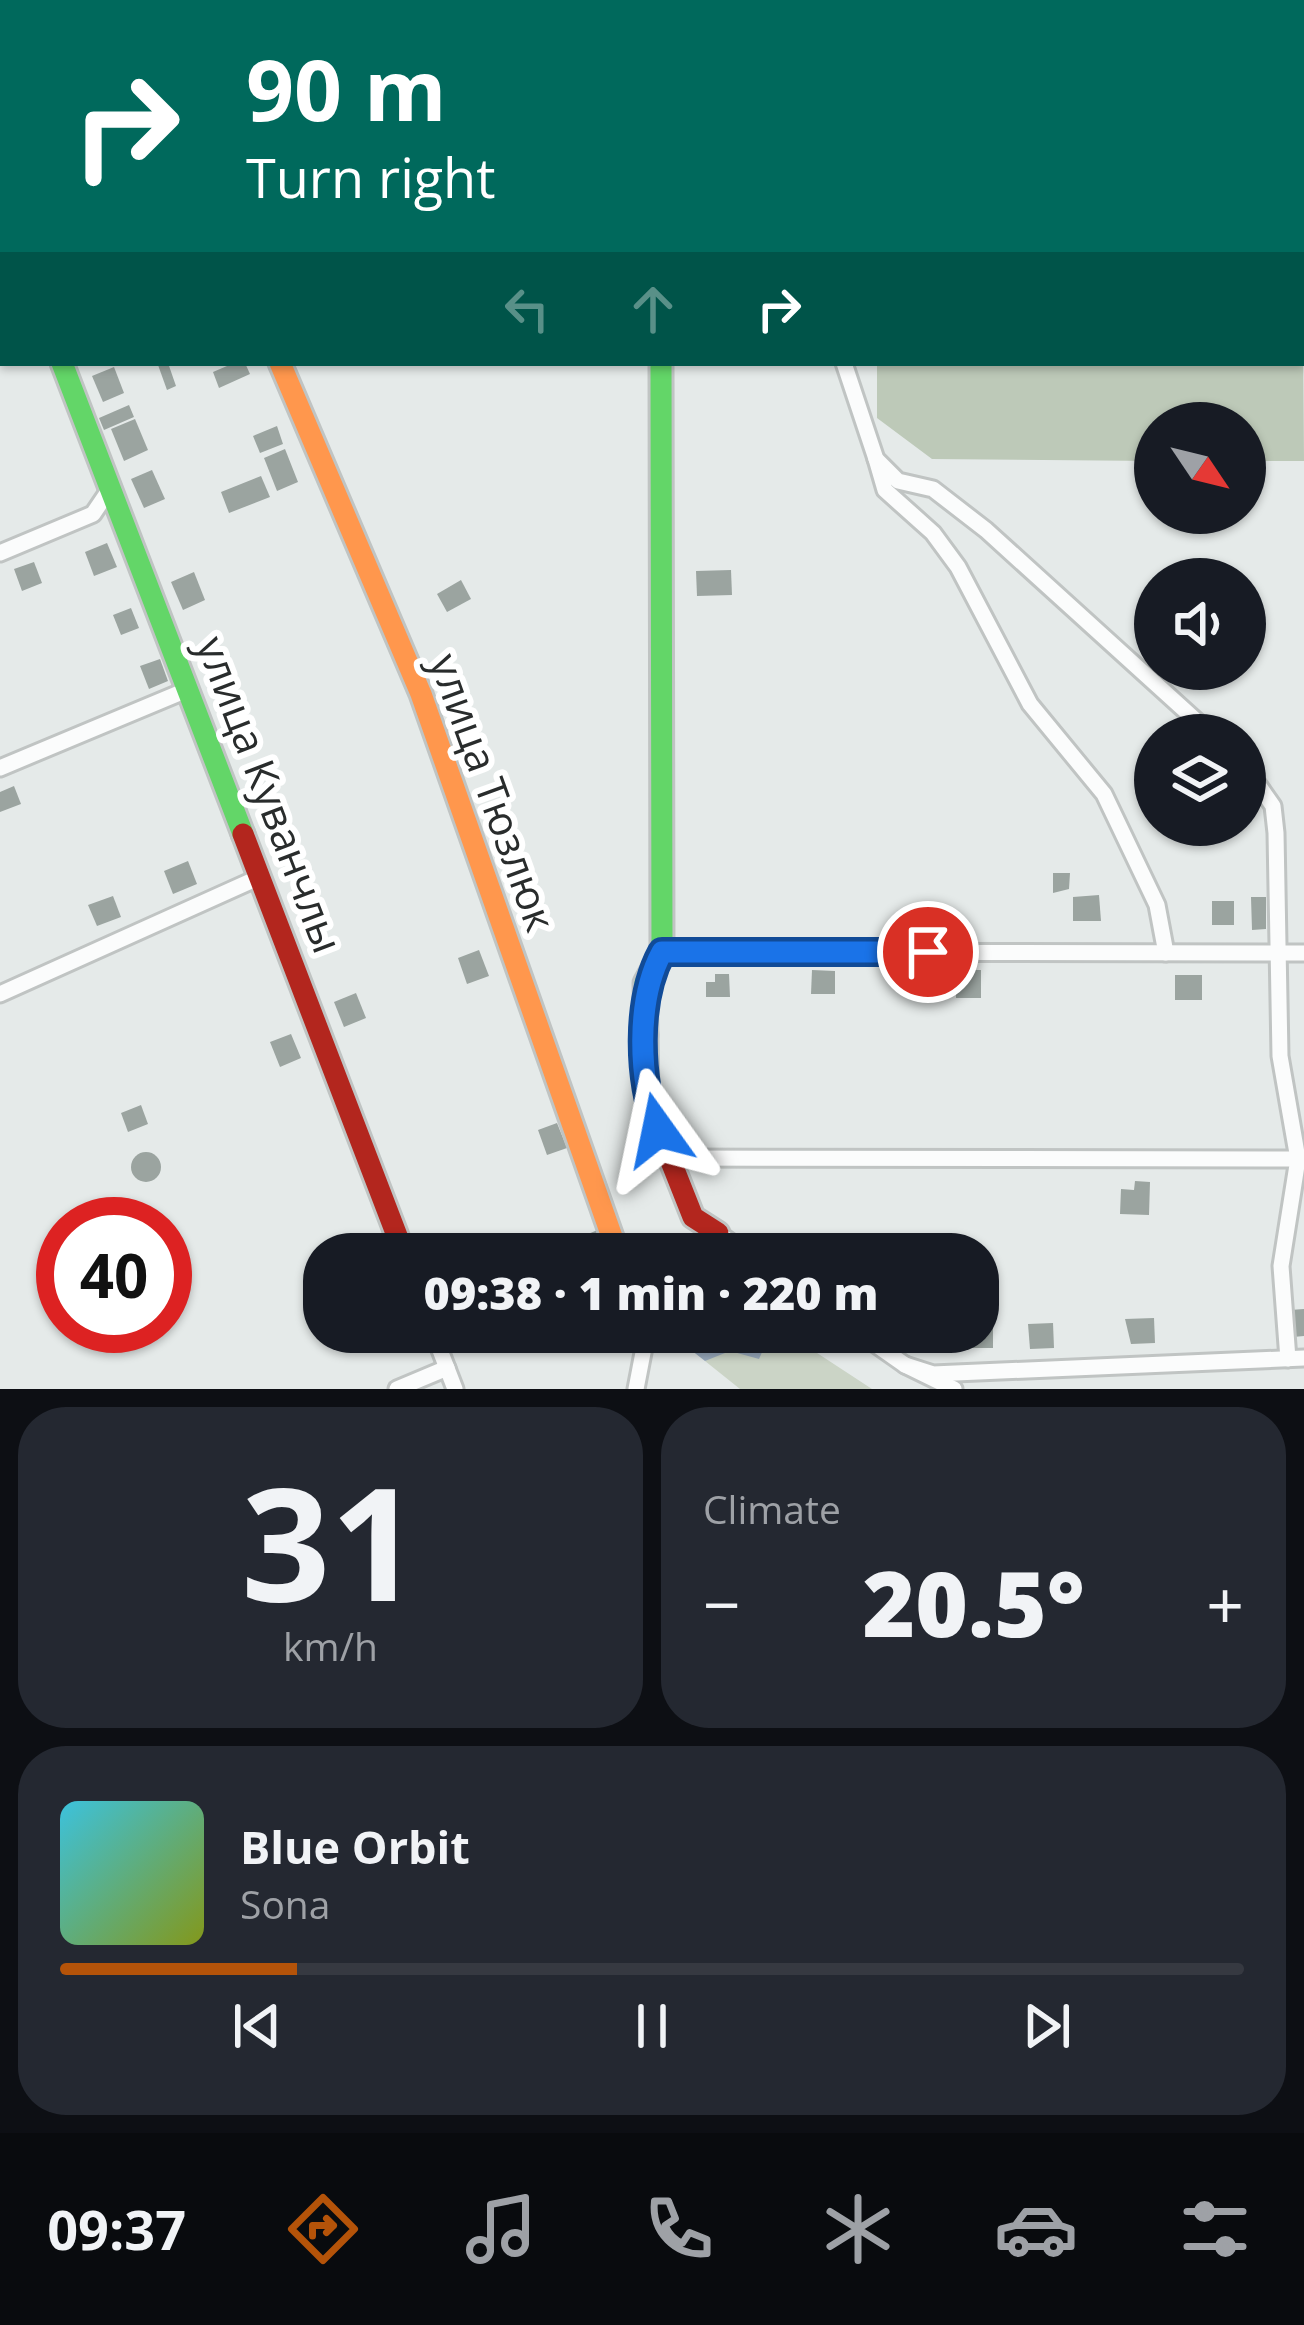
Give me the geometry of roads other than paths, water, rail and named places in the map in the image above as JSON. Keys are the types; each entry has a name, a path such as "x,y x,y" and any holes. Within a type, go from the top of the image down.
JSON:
{"street":[{"name":"улица Куванчлы","path":"63,366 396,1233"},
{"name":"улица Тюзлюк","path":"281,366 421,694 611,1233"},
{"path":"661,366 662,952 645,983 647,1101 693,1217 718,1233"},
{"path":"845,366 885,490 933,532 958,567 1030,704 1104,794 1157,905 1166,953"},
{"path":"856,366 856,390"},
{"path":"877,459 898,481 933,489 986,530 1189,714"},
{"path":"0,553 93,514 112,486"},
{"path":"0,768 189,689"},
{"path":"905,1365 933,1374 1296,1358 1281,1266 1301,1159 1280,1056 1281,953 1273,806 1266,796"},
{"path":"0,994 260,877"},
{"path":"662,952 1304,953"},
{"path":"670,1158 1301,1159"},
{"path":"441,1353 455,1389"},
{"path":"636,1389 643,1353"},
{"path":"888,1353 954,1389"},
{"path":"397,1389 447,1368"}],"water":[{"path":"695,1353 725,1353 705,1361"}]}
